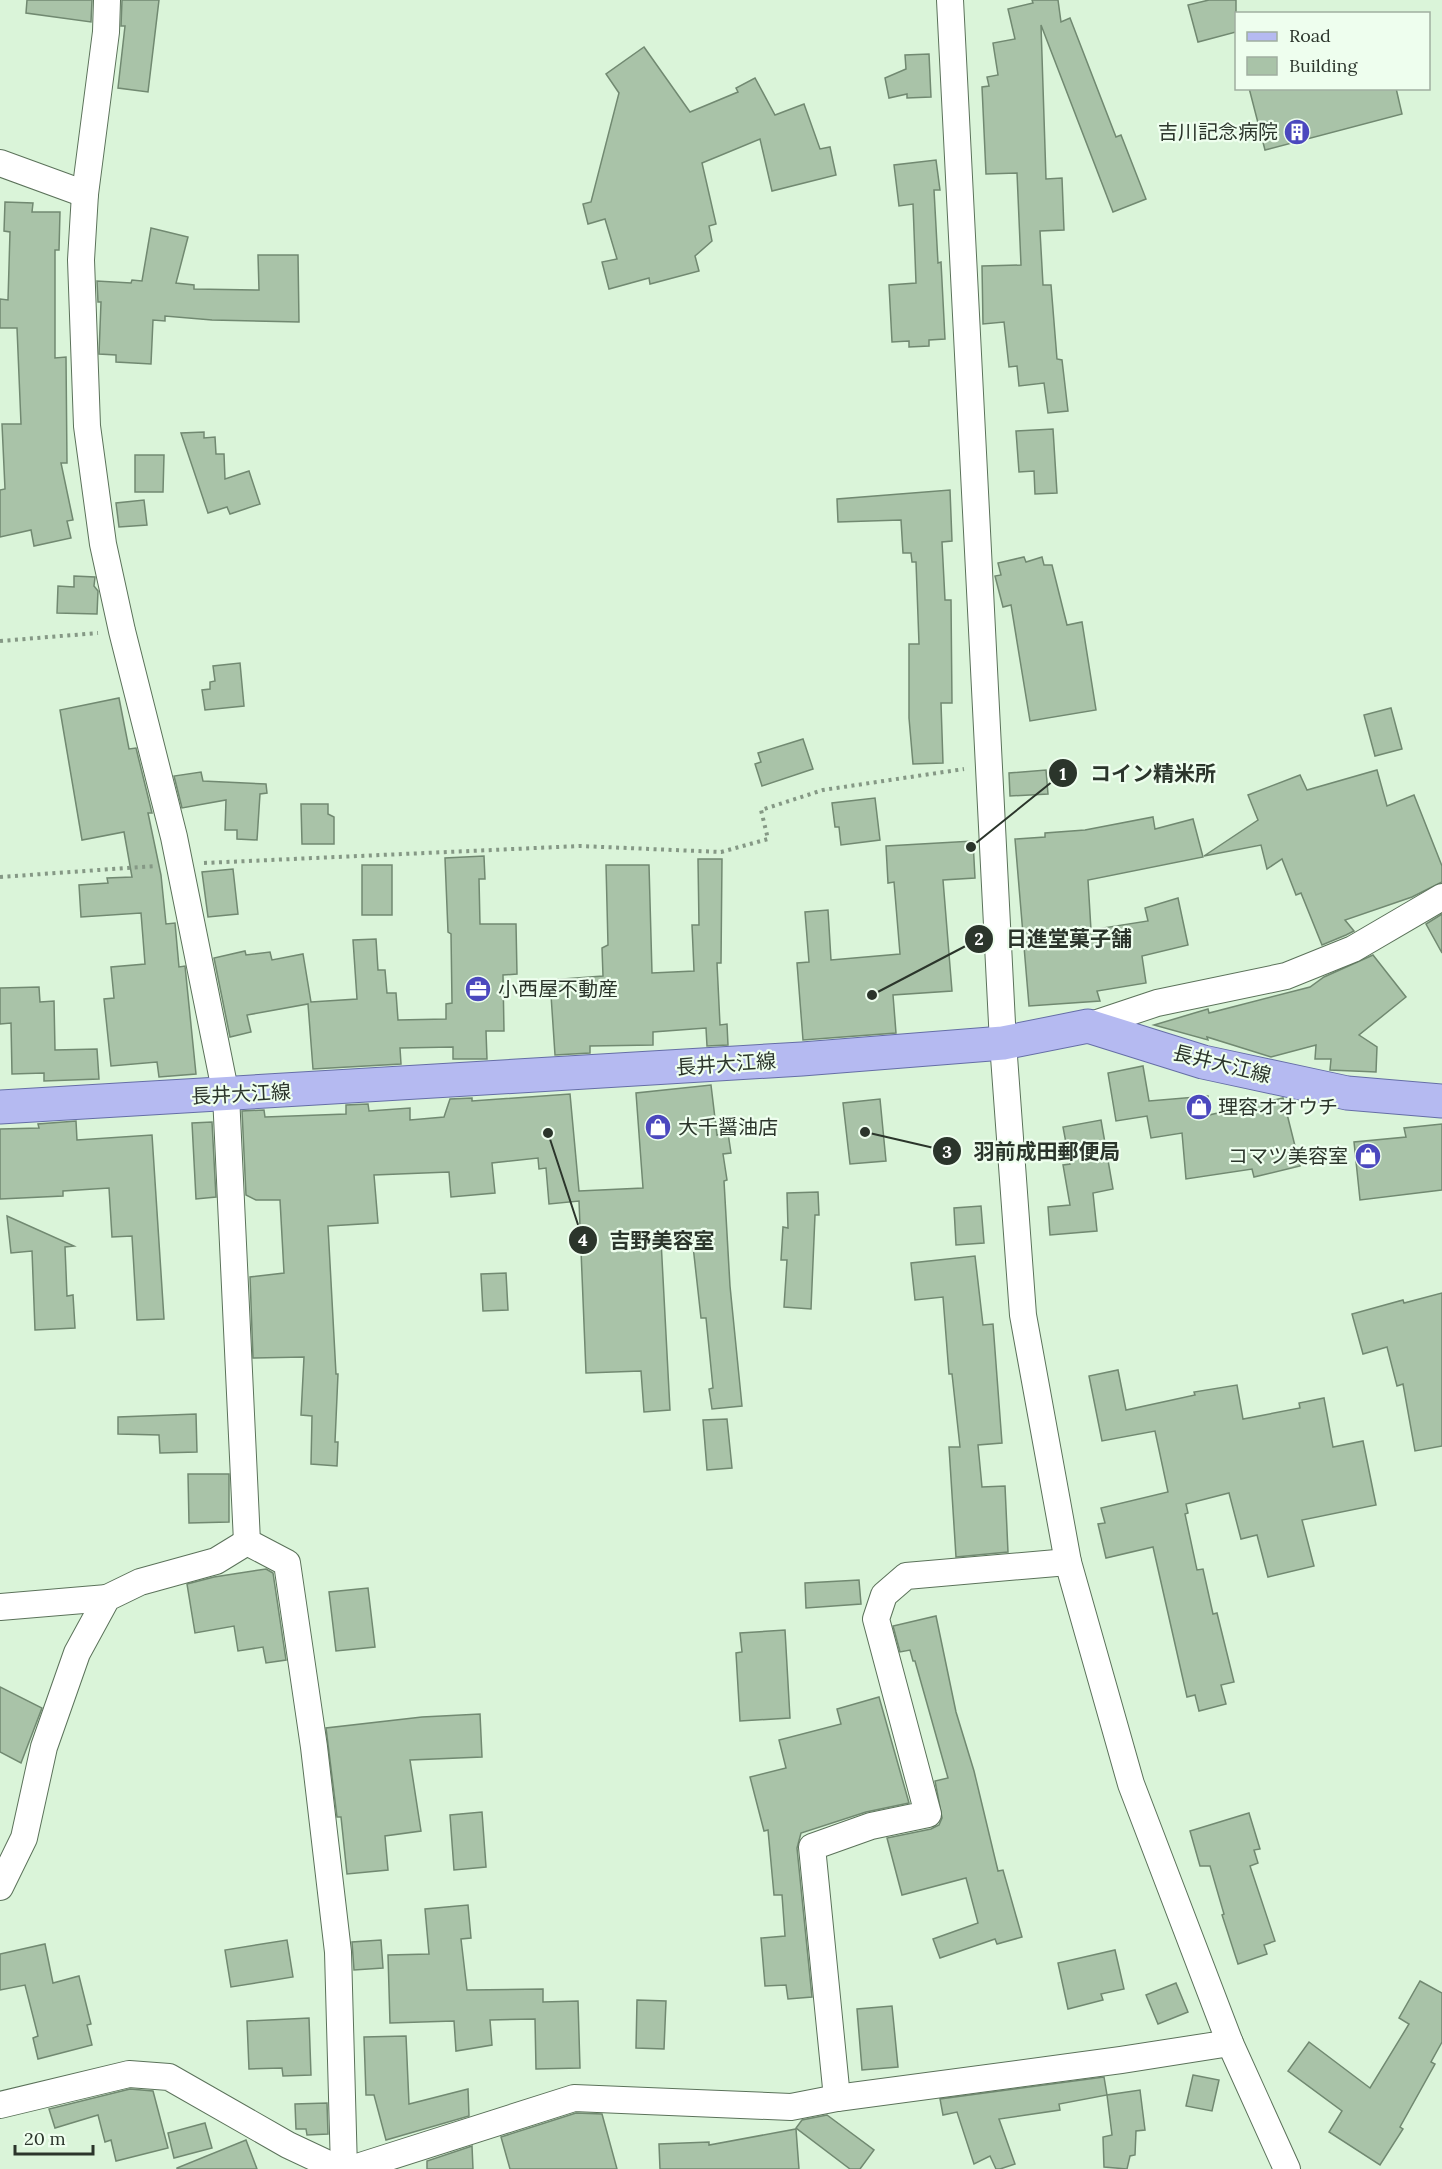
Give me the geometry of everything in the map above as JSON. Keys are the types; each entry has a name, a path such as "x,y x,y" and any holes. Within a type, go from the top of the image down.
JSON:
{"main road":[{"name":"長井大江線","path":"0,1107 802,1059 1003,1043 1088,1026 1203,1062 1347,1093 1442,1101"}],"street":[{"path":"107,0 106,32 85,194 81,260 87,426 103,544 122,631 180,864 226,1095 247,1542"},
{"path":"950,0 1003,1043 1023,1315 1068,1562 1131,1784 1230,2043 1287,2169"},
{"path":"0,163 85,194"},
{"path":"1088,1026 1157,1003 1286,976 1353,949 1442,897"},
{"path":"0,1607 107,1598 140,1582 216,1561 247,1542"},
{"path":"247,1542 287,1563 314,1747 338,1952 336,2168"},
{"path":"837,2098 812,1847 871,1826 928,1814 876,1619 884,1595 906,1576 1068,1562"},
{"path":"0,1887 24,1838 44,1747 77,1653 107,1598"},
{"path":"0,2105 129,2074 169,2077 288,2145 336,2168 574,2098 791,2107 837,2098 1230,2043"}],"path":[{"path":"0,641 122,631"},
{"path":"0,877 180,864 580,846 721,852 768,839 761,810 823,789 988,765"}],"building":[{"path":"27,0 92,0 91,22 26,13"},
{"path":"122,0 159,0 148,92 118,88 125,26 121,26"},
{"path":"1032,0 1058,0 1061,22 1070,18 1116,137 1121,135 1146,199 1113,212 1041,25 1046,179 1062,178 1064,230 1040,231 1043,285 1051,285 1057,359 1062,360 1068,411 1048,413 1044,383 1019,386 1017,366 1009,367 1004,322 983,324 982,266 1021,265 1017,173 986,174 982,87 989,86 987,77 998,75 993,43 1015,39 1008,9 1033,3"},
{"path":"1209,0 1236,0 1235,32 1198,42 1188,5"},
{"path":"644,47 690,112 738,92 736,88 755,78 775,115 804,104 820,149 830,147 836,175 772,191 760,139 702,163 716,224 709,226 712,241 695,256 699,271 650,284 649,278 609,289 602,262 617,259 605,219 588,224 583,204 591,202 619,93 606,74"},
{"path":"929,54 931,97 907,98 907,94 889,98 885,78 906,69 905,55"},
{"name":"吉川記念病院","path":"1250,90 1396,90 1402,114 1265,150"},
{"path":"936,160 940,190 934,190 945,339 929,340 929,346 909,347 909,341 892,342 889,285 916,283 913,204 899,206 894,165"},
{"path":"5,202 33,203 32,212 60,212 59,250 55,250 55,358 66,357 67,463 61,463 73,520 67,521 71,538 34,546 31,530 0,537 0,490 5,489 2,424 21,424 17,328 0,328 0,299 8,300 10,232 4,231"},
{"path":"151,228 188,237 176,283 194,285 194,289 259,290 258,255 298,255 299,322 212,320 165,316 165,321 153,320 151,364 116,362 116,355 99,354 101,302 98,302 97,281 131,283 132,280 142,281"},
{"path":"1053,429 1057,493 1035,494 1034,471 1019,472 1016,431"},
{"path":"204,432 204,438 215,437 216,454 224,454 225,479 249,471 260,504 230,514 227,507 208,513 181,433"},
{"path":"135,455 164,455 163,492 135,492"},
{"path":"950,490 952,541 942,542 945,600 951,600 952,703 941,703 943,763 913,764 909,718 909,644 919,644 916,562 912,562 911,553 903,553 901,520 838,522 837,499"},
{"path":"144,500 147,525 119,527 116,503"},
{"path":"1024,557 1026,562 1042,557 1044,565 1052,565 1067,625 1082,622 1096,710 1030,721 1011,605 1003,607 995,576 1001,575 998,563"},
{"path":"74,576 95,577 94,586 98,591 97,614 57,613 58,586 74,587"},
{"path":"240,663 244,706 205,710 202,690 210,689 210,682 215,681 213,666"},
{"path":"119,698 129,749 136,748 152,813 148,813 161,875 166,924 175,923 179,967 185,966 196,1074 159,1077 157,1062 111,1066 104,999 114,998 111,967 145,964 141,913 81,917 79,885 108,883 107,878 132,877 124,832 82,840 60,710"},
{"path":"1391,708 1402,749 1375,756 1364,715"},
{"path":"803,739 813,769 762,786 755,764 761,762 758,753"},
{"path":"1046,770 1048,794 1010,796 1009,773"},
{"path":"1377,770 1387,806 1414,795 1442,866 1442,882 1412,897 1345,920 1354,931 1346,935 1322,945 1301,893 1296,895 1282,859 1267,869 1261,845 1204,856 1258,820 1248,795 1300,775 1307,790"},
{"path":"201,772 203,781 266,784 267,793 260,794 257,840 237,839 237,830 225,830 226,800 182,808 174,776"},
{"path":"875,798 880,840 841,845 839,827 835,827 832,803"},
{"path":"301,804 328,804 328,814 334,817 334,844 302,844"},
{"path":"1153,817 1155,829 1193,819 1203,857 1088,880 1091,930 1148,921 1145,908 1178,898 1188,945 1142,956 1146,983 1097,991 1100,1001 1029,1006 1015,839 1045,837 1045,833 1085,830"},
{"path":"973,841 975,878 943,880 952,991 893,995 896,1033 803,1040 797,963 809,962 805,912 828,910 831,960 900,954 894,882 888,883 886,846"},
{"path":"484,856 485,879 479,879 480,924 516,924 517,974 503,975 504,1031 486,1031 487,1059 453,1059 453,1047 400,1048 401,1064 313,1069 308,1004 247,1015 251,1032 230,1037 214,958 245,951 246,955 270,952 272,960 303,954 311,1002 357,999 353,940 376,939 378,970 385,970 387,993 396,993 398,1020 446,1019 446,1004 452,1003 451,934 448,932 445,858"},
{"path":"698,859 722,859 721,963 717,963 720,1025 727,1024 728,1045 707,1046 706,1028 653,1032 653,1045 590,1046 590,1053 555,1055 550,980 603,976 602,948 608,945 606,865 649,865 652,973 694,971 692,925 699,925"},
{"path":"362,865 392,865 392,915 362,915"},
{"path":"233,869 238,914 208,917 202,872"},
{"path":"1442,914 1442,953 1426,924"},
{"path":"1373,955 1406,997 1359,1035 1377,1047 1376,1072 1330,1070 1331,1059 1315,1059 1316,1045 1271,1057 1207,1037 1208,1040 1154,1025 1208,1009 1209,1013 1310,987 1324,977"},
{"path":"39,987 40,1002 54,1001 55,1050 97,1049 99,1079 44,1081 44,1073 12,1074 11,1023 0,1024 0,988"},
{"path":"1143,1066 1149,1101 1208,1096 1209,1115 1283,1098 1300,1166 1254,1177 1252,1169 1186,1179 1182,1133 1151,1138 1147,1116 1116,1121 1108,1073"},
{"path":"711,1085 717,1135 728,1133 731,1153 723,1154 727,1180 724,1181 730,1286 742,1406 712,1409 709,1389 713,1388 706,1318 701,1318 692,1237 661,1240 670,1410 644,1412 641,1371 586,1373 579,1201 549,1204 546,1168 539,1169 538,1158 492,1163 495,1193 451,1197 449,1172 374,1175 378,1223 328,1226 336,1374 338,1374 335,1442 338,1442 337,1466 311,1464 312,1416 301,1415 304,1357 253,1358 250,1277 284,1273 280,1200 256,1200 246,1195 242,1111 264,1110 265,1117 346,1114 346,1105 368,1104 369,1111 410,1108 410,1120 444,1117 450,1099 472,1098 472,1101 570,1094 579,1191 643,1188 636,1093"},
{"path":"880,1099 886,1161 850,1164 843,1103"},
{"path":"1101,1120 1113,1189 1093,1193 1097,1231 1050,1235 1048,1207 1070,1205 1063,1165 1070,1164 1063,1127"},
{"path":"76,1121 77,1140 152,1135 164,1319 137,1320 132,1236 112,1237 109,1188 63,1191 63,1196 0,1199 0,1129 39,1128 38,1124"},
{"path":"212,1122 216,1197 196,1199 192,1123"},
{"path":"1442,1124 1442,1190 1360,1200 1354,1142 1406,1137 1404,1128"},
{"path":"818,1192 819,1215 815,1215 811,1309 784,1307 787,1260 781,1260 783,1227 788,1228 787,1193"},
{"path":"981,1206 984,1243 956,1245 954,1208"},
{"path":"7,1216 74,1246 65,1247 67,1296 73,1295 75,1328 35,1330 32,1251 11,1253"},
{"path":"975,1256 983,1325 993,1324 1002,1443 978,1445 982,1487 1005,1486 1008,1552 956,1557 949,1447 960,1447 952,1374 949,1374 943,1297 915,1300 911,1263"},
{"path":"506,1273 508,1310 483,1311 481,1274"},
{"path":"1442,1293 1442,1446 1415,1451 1403,1384 1397,1386 1387,1347 1363,1354 1352,1314 1403,1300 1404,1303"},
{"path":"1118,1370 1126,1410 1195,1395 1194,1392 1237,1385 1243,1419 1300,1408 1299,1403 1324,1398 1333,1447 1363,1441 1376,1505 1302,1520 1314,1566 1268,1577 1257,1535 1241,1539 1229,1493 1186,1504 1188,1513 1185,1514 1197,1570 1203,1569 1213,1614 1217,1613 1234,1682 1221,1685 1226,1704 1199,1711 1195,1695 1187,1697 1153,1547 1106,1558 1098,1524 1105,1523 1101,1508 1168,1492 1155,1431 1102,1441 1089,1376"},
{"path":"196,1414 197,1452 160,1453 159,1435 118,1434 118,1417"},
{"path":"727,1419 732,1468 707,1470 703,1420"},
{"path":"188,1474 229,1474 229,1522 189,1523"},
{"path":"266,1569 273,1573 286,1660 266,1663 263,1647 238,1651 234,1626 195,1633 187,1584 214,1577"},
{"path":"859,1580 861,1604 806,1608 805,1583"},
{"path":"368,1588 375,1647 336,1651 329,1592"},
{"path":"936,1616 956,1712 974,1771 998,1871 1003,1870 1022,1937 997,1944 995,1939 940,1958 933,1939 978,1923 966,1878 902,1895 887,1838 931,1829 939,1825 942,1818 935,1781 948,1778 915,1661 913,1661 910,1650 900,1652 893,1626"},
{"path":"785,1630 790,1718 740,1721 736,1653 742,1652 740,1633"},
{"path":"0,1687 42,1708 21,1763 0,1752"},
{"path":"879,1697 909,1803 866,1812 801,1833 797,1848 812,1997 788,1999 786,1985 765,1986 761,1938 785,1936 782,1895 774,1895 768,1830 764,1831 750,1777 786,1768 779,1740 841,1724 837,1709"},
{"path":"480,1714 482,1757 410,1760 421,1831 385,1836 388,1870 347,1874 341,1817 337,1817 326,1728 422,1717"},
{"path":"482,1812 486,1867 454,1870 450,1815"},
{"path":"1249,1813 1260,1849 1254,1850 1258,1863 1250,1866 1275,1941 1264,1945 1267,1954 1238,1964 1222,1915 1224,1914 1210,1866 1200,1866 1190,1831"},
{"path":"468,1905 471,1938 461,1939 467,1990 543,1989 543,2002 578,2001 580,2068 536,2069 535,2019 490,2020 492,2045 456,2051 454,2021 390,2023 388,1955 429,1954 425,1909"},
{"path":"287,1940 293,1977 231,1987 225,1950"},
{"path":"381,1940 383,1968 354,1970 352,1942"},
{"path":"45,1944 53,1983 79,1976 91,2024 87,2025 92,2045 38,2059 33,2038 38,2036 25,1985 0,1990 0,1954"},
{"path":"1115,1950 1124,1989 1101,1994 1103,2000 1068,2009 1058,1963"},
{"path":"1420,1981 1442,1993 1442,2042 1431,2062 1435,2064 1400,2127 1403,2129 1380,2165 1329,2132 1342,2111 1288,2071 1309,2042 1370,2088 1409,2024 1399,2018"},
{"path":"1176,1983 1188,2012 1158,2024 1146,1995"},
{"path":"637,2000 666,2001 664,2049 636,2048"},
{"path":"892,2006 898,2067 862,2070 857,2009"},
{"path":"309,2018 311,2075 283,2076 282,2068 249,2069 247,2021"},
{"path":"406,2036 409,2104 468,2089 469,2116 386,2140 374,2095 366,2095 364,2037"},
{"path":"1193,2075 1219,2080 1212,2111 1186,2106"},
{"path":"1104,2077 1107,2095 1059,2104 1060,2110 999,2119 1015,2164 1000,2169 996,2169 990,2156 974,2164 957,2112 943,2115 940,2099"},
{"path":"130,2089 153,2091 168,2148 116,2161 111,2140 105,2142 98,2115 55,2128 49,2109"},
{"path":"1140,2090 1145,2130 1136,2131 1135,2155 1130,2156 1127,2169 1104,2167 1103,2137 1112,2135 1107,2095"},
{"path":"327,2103 328,2134 307,2135 306,2129 296,2129 295,2104"},
{"path":"576,2113 602,2114 617,2169 510,2169 501,2137"},
{"path":"827,2115 874,2150 860,2169 850,2169 796,2128 802,2120"},
{"path":"205,2123 212,2148 174,2158 168,2133"},
{"path":"796,2129 799,2169 660,2169 659,2144 709,2142 709,2145"},
{"path":"246,2140 257,2169 177,2169 177,2168"},
{"path":"472,2146 473,2169 427,2169 427,2161"}],"place":[{"name":"吉川記念病院","path":"1297,132"},
{"name":"コイン精米所","path":"971,847"},
{"name":"小西屋不動産","path":"478,989"},
{"name":"日進堂菓子舗","path":"872,995"},
{"name":"理容オオウチ","path":"1199,1107"},
{"name":"大千醤油店","path":"658,1127"},
{"name":"羽前成田郵便局","path":"865,1132"},
{"name":"吉野美容室","path":"548,1133"},
{"name":"コマツ美容室","path":"1368,1156"}]}
